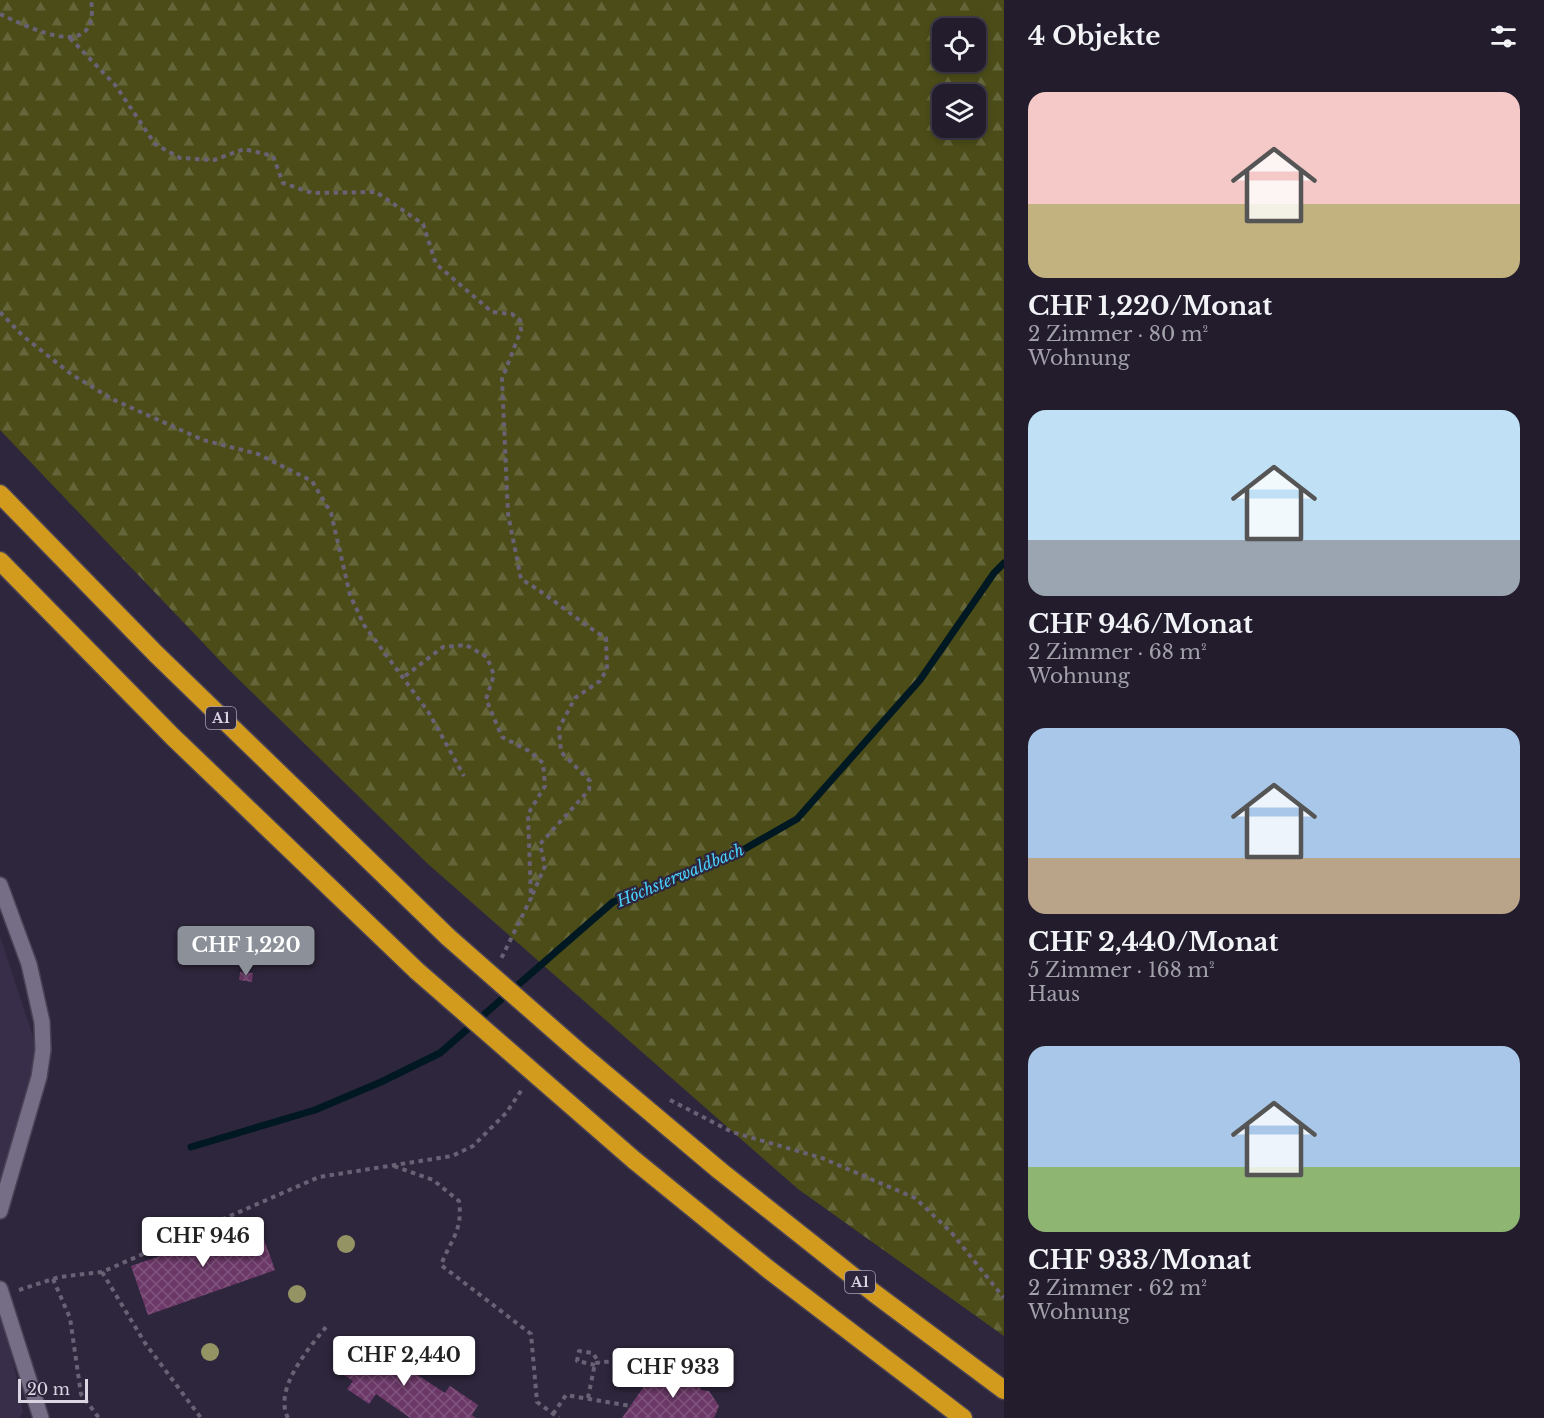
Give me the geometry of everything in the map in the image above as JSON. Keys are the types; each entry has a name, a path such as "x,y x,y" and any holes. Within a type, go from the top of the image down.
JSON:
{"highway":[{"name":"A1","path":"0,494 156,654 448,937 719,1170 1004,1390"},
{"path":"0,561 180,745 417,971 690,1206 963,1418"}],"lane":[{"path":"0,885 29,964 42,1022 43,1050 39,1077 0,1211"},
{"path":"1,1292 41,1418"}],"path":[{"path":"0,14 34,30 64,39 79,35 90,24 91,0"},
{"path":"70,38 116,86 155,144 180,158 214,160 244,149 273,156 283,183 312,193 376,192 423,224 436,264 492,312 512,314 520,320 521,330 501,380 508,514 521,579 553,598 574,618 606,638 607,669 600,681 575,698 560,728 561,752 590,781 589,790 540,844 545,866 498,964"},
{"path":"0,312 23,336 71,374 112,399 203,440 258,454 312,481 331,513 350,595 360,615 429,713 464,776"},
{"path":"405,676 443,647 466,645 487,657 494,675 486,699 502,737 530,751 543,763 544,786 528,814 531,898"},
{"path":"1,1292 53,1279 102,1272 319,1177 452,1156 473,1146 506,1113 528,1081"},
{"path":"669,1099 732,1132 822,1158 915,1198 951,1232 1004,1298"},
{"path":"391,1166 433,1180 459,1201 461,1217 457,1234 441,1265 531,1334 537,1402 559,1418"},
{"path":"102,1272 145,1343 201,1418"},
{"path":"53,1279 70,1318 81,1394 99,1418"},
{"path":"288,1418 285,1413 288,1385 294,1368 326,1327"},
{"path":"588,1398 597,1364 593,1353 579,1351 577,1361 597,1364 615,1361 659,1379"},
{"path":"554,1414 566,1395 631,1406"}],"shaded area":[{"path":"0,936 38,1052 0,1210"},
{"path":"0,1294 23,1412 19,1418 0,1418"}],"green space":[{"path":"0,0 1004,0 1004,1336 798,1189 428,864 227,668 0,430"}],"building":[{"path":"240,972 253,973 252,982 239,980"},
{"path":"258,1222 275,1270 148,1315 131,1266"},
{"path":"376,1346 393,1357 398,1349 419,1363 413,1372 445,1393 450,1386 478,1405 472,1415 476,1418 410,1418 376,1394 369,1404 347,1389 353,1381 341,1373 353,1355 365,1363"},
{"path":"669,1369 695,1374 701,1390 709,1391 719,1406 714,1418 622,1418 649,1379 658,1380"}],"waterway":[{"name":"Höchsterwaldbach","path":"191,1147 315,1110 381,1082 440,1053 613,902 734,855 797,819 920,680 994,573 1004,563"}]}
